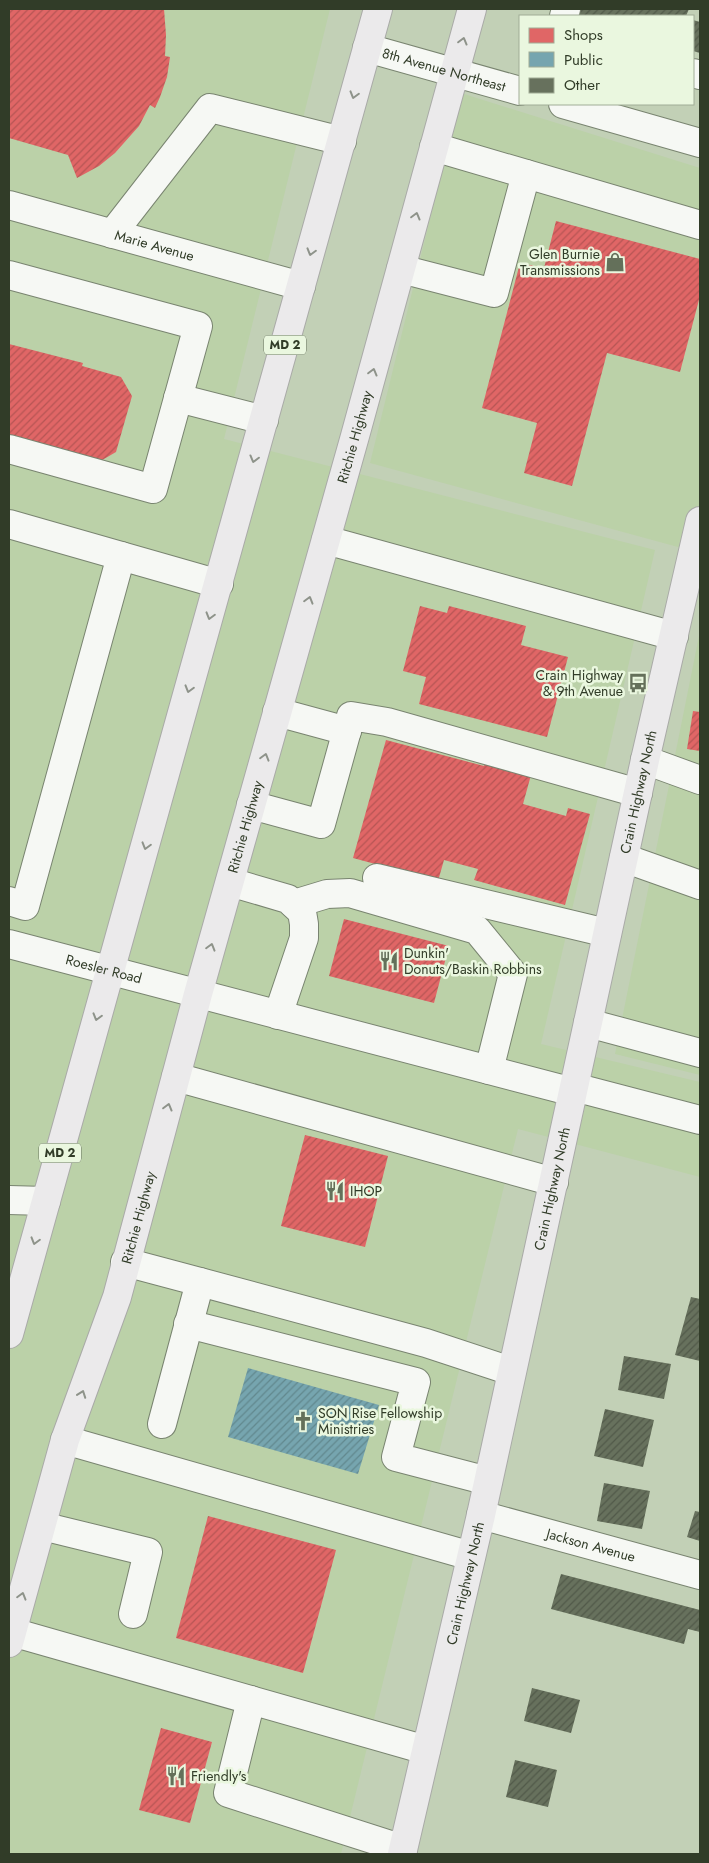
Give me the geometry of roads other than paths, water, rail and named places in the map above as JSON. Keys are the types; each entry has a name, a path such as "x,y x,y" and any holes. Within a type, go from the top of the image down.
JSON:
{"main road":[{"name":"MD 2","path":"11,1321 219,584 378,9"},
{"name":"Ritchie Highway","path":"10,1638 65,1440 117,1297 198,994 326,540 472,9"},
{"name":"Crain Highway North","path":"403,1852 481,1515 645,760 700,521"}],"street":[{"name":"8th Avenue Northeast","path":"367,48 519,91"},
{"path":"567,105 698,136"},
{"path":"112,234 210,108 342,141"},
{"path":"434,147 700,225"},
{"path":"401,269 494,293 526,174"},
{"name":"Marie Avenue","path":"9,205 301,286"},
{"path":"9,275 198,326 153,489 9,449"},
{"path":"178,398 264,420"},
{"path":"9,524 219,584"},
{"path":"326,540 674,636"},
{"path":"9,901 26,906 121,556"},
{"path":"277,712 347,732"},
{"path":"251,805 321,824 351,716 387,722 638,793"},
{"path":"645,760 700,780"},
{"path":"624,858 700,885"},
{"path":"377,878 607,933"},
{"path":"230,882 288,899 302,912 304,938 278,1015"},
{"path":"294,904 327,894 350,893 477,930 514,974 489,1070"},
{"name":"Roesler Road","path":"9,944 489,1070 700,1120"},
{"path":"588,1023 700,1053"},
{"path":"176,1077 554,1182"},
{"path":"9,1200 46,1201"},
{"path":"125,1262 426,1343 511,1371"},
{"path":"162,1424 200,1282"},
{"path":"188,1324 416,1382"},
{"path":"426,1343 396,1457 488,1480"},
{"path":"65,1440 471,1556"},
{"name":"Jackson Avenue","path":"481,1515 700,1575"},
{"path":"42,1526 148,1552 133,1614"},
{"path":"10,1638 251,1700 426,1750"},
{"path":"251,1700 228,1793 403,1852"}],"place":[{"name":"Glen Burnie Transmissions","path":"615,262"},
{"name":"Crain Highway & 9th Avenue","path":"638,683"},
{"name":"Dunkin' Donuts/Baskin Robbins","path":"389,961"},
{"name":"IHOP","path":"335,1191"},
{"name":"SON Rise Fellowship Ministries","path":"303,1421"},
{"name":"Friendly's","path":"176,1776"}]}
